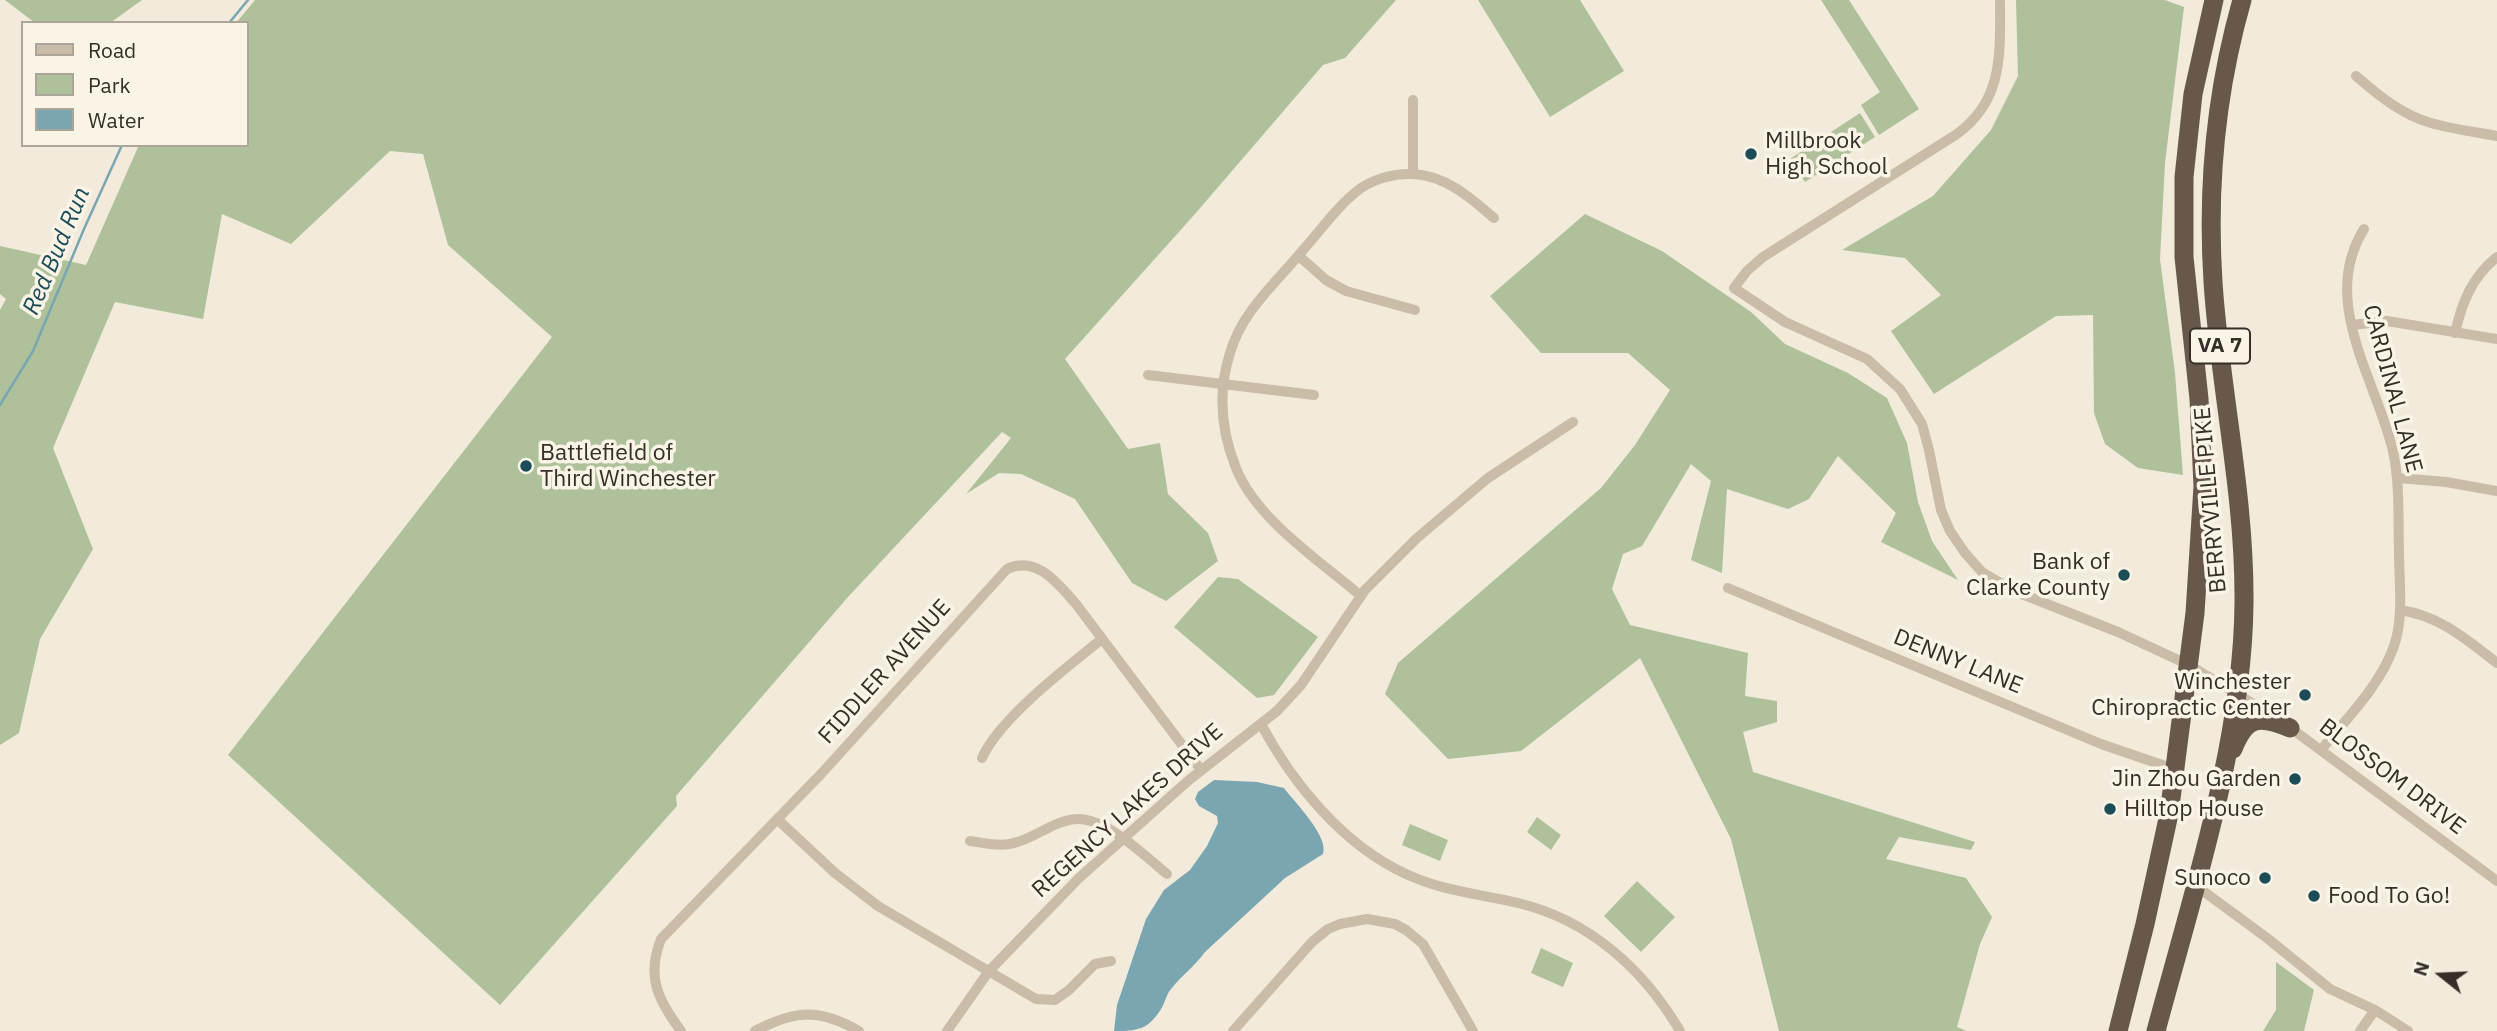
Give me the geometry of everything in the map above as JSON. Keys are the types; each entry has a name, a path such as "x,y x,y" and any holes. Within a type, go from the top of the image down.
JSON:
{"highway":[{"name":"BERRYVILLE PIKE","path":"2118,1031 2158,869 2189,665 2201,540 2203,486 2199,399 2184,257 2184,177 2193,94 2214,0"},
{"name":"BERRYVILLE PIKE","path":"2157,1031 2219,790 2236,693 2243,631 2244,564 2236,461 2214,296 2211,231 2214,154 2221,100 2242,0"},
{"path":"2219,790 2234,746 2246,725 2252,721 2267,719 2290,727"}],"street":[{"name":"BLOSSOM DRIVE","path":"2000,0 1997,70 1990,97 1977,118 1957,134 1763,257 1747,271 1734,288 1785,322 1867,359 1900,388 1922,424 1941,510 1957,542 1982,572 2014,591 2118,632 2189,665 2236,693 2290,727 2497,881"},
{"path":"2356,76 2378,95 2418,119 2497,136"},
{"path":"1413,100 1413,174"},
{"path":"1361,596 1283,529 1240,477 1228,445 1222,411 1230,351 1244,321 1257,302 1362,188 1389,176 1425,175 1451,184 1494,218"},
{"name":"CARDINAL LANE","path":"2321,750 2376,682 2393,650 2399,625 2398,478 2390,440 2363,364 2345,292 2347,274 2358,238 2364,229"},
{"path":"1299,256 1326,280 1346,291 1415,310"},
{"path":"2455,332 2473,282 2497,257"},
{"path":"2352,325 2387,321 2497,339"},
{"path":"1148,375 1314,395"},
{"name":"REGENCY LAKES DRIVE","path":"947,1031 989,971 1079,878 1201,770 1261,724 1301,685 1361,596 1417,538 1460,500 1517,457 1573,422"},
{"path":"2398,478 2446,482 2497,491"},
{"name":"FIDDLER AVENUE","path":"681,1031 657,994 653,972 654,955 661,939 777,819 1007,569 1029,565 1046,574 1076,604 1201,770"},
{"name":"DENNY LANE","path":"1728,588 2101,744 2174,769"},
{"path":"2400,610 2423,615 2452,628 2497,663"},
{"path":"982,758 1002,727 1061,672 1102,639"},
{"path":"1261,724 1286,764 1337,825 1366,851 1416,879 1450,891 1538,909 1590,933 1637,972 1653,990 1680,1031"},
{"path":"777,819 856,890 878,906 1036,999 1055,1000 1095,964 1111,961"},
{"path":"970,841 1012,844 1061,822 1080,819 1101,824 1167,874"},
{"path":"2195,885 2267,937 2330,989 2375,1010 2408,1031"},
{"path":"1233,1031 1312,942 1328,929 1367,919 1395,924 1423,944 1473,1031"},
{"path":"2360,1031 2375,1010"},
{"path":"755,1031 779,1018 809,1012 839,1020 859,1031"}],"green space":[{"path":"5,0 142,0 113,21 32,21"},
{"path":"255,0 1396,0 1345,58 1323,65 1065,359 1128,449 1160,443 1168,494 1208,533 1218,561 1166,601 1132,583 1075,499 1021,474 999,473 966,494 1011,438 1002,432 848,597 676,796 677,806 500,1005 228,755 552,337 448,245 423,154 390,151 291,244 222,214 203,319 115,302 53,448 93,549 40,639 19,733 0,745 0,310 6,299 0,294 0,246 86,265 138,147 248,147 248,21 238,21"},
{"path":"1478,0 1580,0 1624,71 1550,117"},
{"path":"1821,0 1849,0 1919,109 1879,135 1861,105 1880,92"},
{"path":"2016,0 2165,0 2184,7 2165,163 2160,259 2175,373 2183,475 2138,468 2105,444 2094,413 2093,315 2056,316 1934,394 1891,331 1941,295 1905,258 1842,250 1933,196 1991,130 2018,76"},
{"path":"1860,113 1875,137 1805,182 1790,159"},
{"path":"1585,214 1662,251 1751,312 1785,344 1848,373 1887,398 1907,443 1918,502 1932,541 1958,580 1881,542 1896,513 1838,456 1809,499 1788,509 1727,489 1722,573 1691,560 1711,481 1691,464 1642,546 1623,554 1612,589 1630,625 1748,653 1745,696 1777,701 1777,722 1743,732 1753,772 1975,842 1971,850 1899,837 1886,859 1966,878 1992,917 1980,944 1957,1027 1967,1031 1779,1031 1731,839 1640,658 1521,751 1448,759 1385,694 1398,663 1601,488 1635,445 1670,390 1628,353 1541,353 1490,296"},
{"path":"1218,577 1238,579 1318,637 1274,695 1257,698 1174,627"},
{"path":"1537,817 1561,835 1551,850 1527,832"},
{"path":"1410,824 1448,840 1440,861 1402,845"},
{"path":"1637,881 1675,917 1641,952 1604,916"},
{"path":"1541,948 1573,963 1563,987 1531,973"},
{"path":"2276,962 2314,990 2304,1031 2263,1031 2276,1010"}],"water":[{"path":"1214,780 1257,782 1284,788 1316,829 1321,838 1323,854 1285,878 1205,952 1171,989 1161,1009 1151,1021 1136,1030 1114,1031 1117,1005 1146,919 1164,890 1190,870 1207,846 1218,823 1217,816 1199,806 1195,799 1198,792"}],"waterway":[{"name":"Red Bud Run","path":"231,21 248,0"},
{"name":"Red Bud Run","path":"0,405 33,351 121,147"}],"place":[{"name":"Millbrook High School","path":"1751,154"},
{"name":"Battlefield of Third Winchester","path":"526,466"},
{"name":"Bank of Clarke County","path":"2124,575"},
{"name":"Winchester Chiropractic Center","path":"2305,695"},
{"name":"Jin Zhou Garden","path":"2295,779"},
{"name":"Hilltop House","path":"2110,809"},
{"name":"Sunoco","path":"2265,878"},
{"name":"Food To Go!","path":"2314,896"}]}
